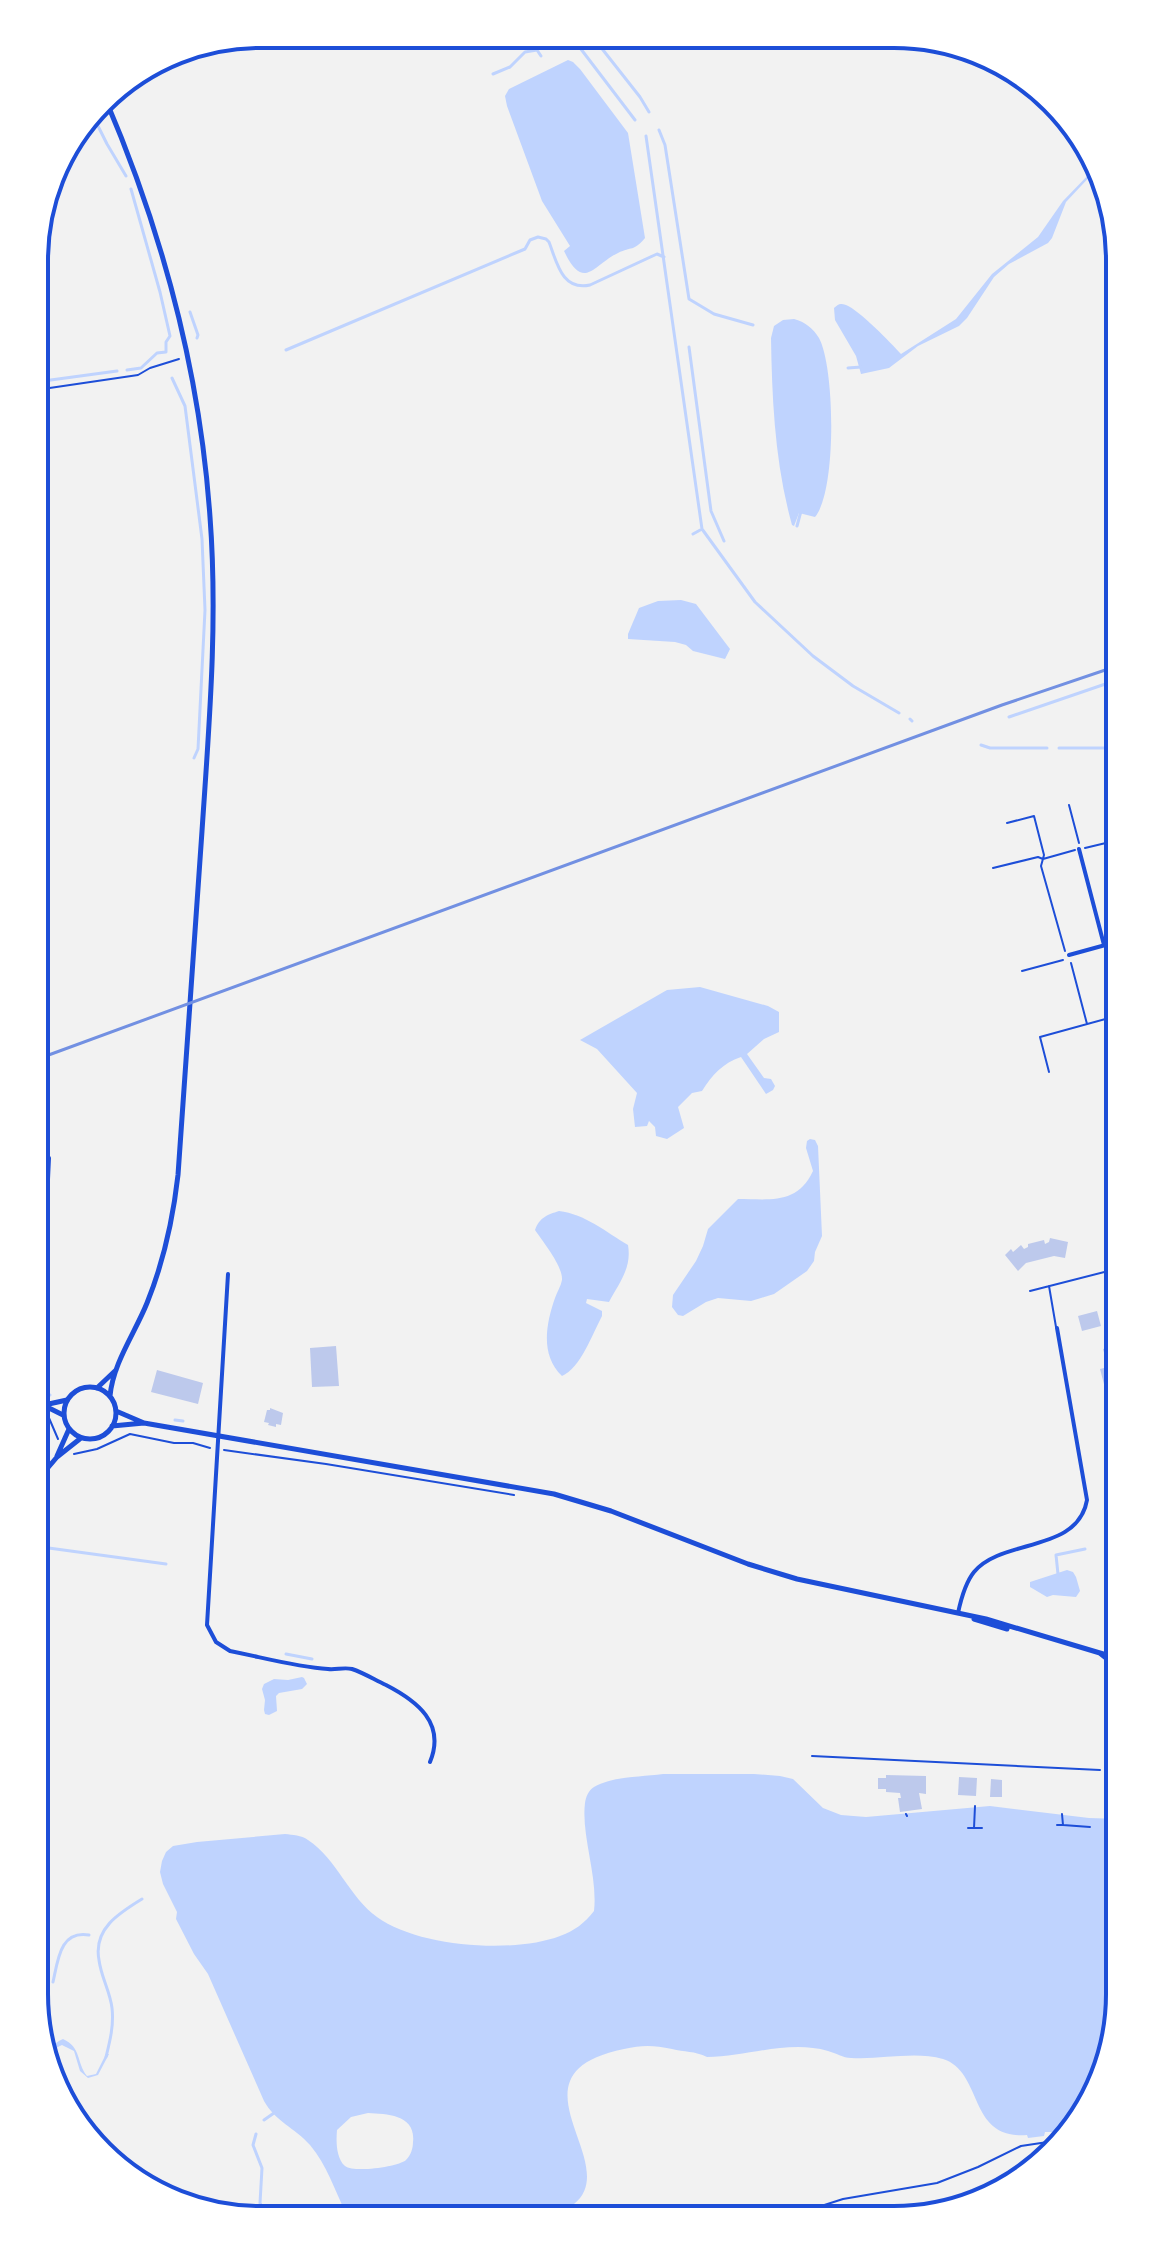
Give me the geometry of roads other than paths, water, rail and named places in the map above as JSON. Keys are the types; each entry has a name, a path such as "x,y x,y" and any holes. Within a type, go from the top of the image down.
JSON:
{"main road":[{"path":"110,110 152,221 188,357 208,487 214,613 174,1216 156,1281 116,1369 110,1396 116,1411 112,1426 101,1437 91,1439 81,1438 69,1429 63,1415 67,1400 73,1393 82,1388 97,1388 110,1396"},
{"path":"97,1388 116,1369"},
{"path":"48,1404 67,1400"},
{"path":"48,1408 63,1415"},
{"path":"116,1411 144,1423 554,1494 611,1511 748,1564 797,1579 958,1613 1106,1656"},
{"path":"112,1426 144,1423"},
{"path":"57,1457 69,1429"},
{"path":"48,1468 81,1438"},
{"path":"1100,1654 1106,1658"}],"street":[{"path":"1069,955 1104,945 1079,849"},
{"path":"48,1179 49,1158"},
{"path":"228,1274 206,1617 211,1636 230,1651 327,1669 352,1669 413,1700 423,1709 433,1732 430,1762"},
{"path":"958,1613 966,1586 981,1565 1062,1533 1079,1520 1086,1506 1057,1328"}],"lane":[{"path":"1030,1291 1106,1272"},
{"path":"1049,1286 1057,1328"},
{"path":"812,1756 1100,1770"}],"water":[{"path":"568,60 580,69 628,133 645,238 635,247 584,273 571,264 564,251 570,246 542,201 505,96 509,89"},
{"path":"1088,175 1066,202 1048,243 1009,264 994,277 959,326 918,346 889,368 861,374 856,356 835,320 834,308 840,304 852,308 901,354 956,319 992,274 1038,237 1063,201"},
{"path":"794,319 805,324 819,338 828,375 831,429 827,482 822,503 815,517 799,513 794,526 786,502 778,456 771,338 774,326 783,320"},
{"path":"681,600 696,604 730,649 725,659 693,651 675,642 628,639 639,608 658,601"},
{"path":"700,987 768,1006 779,1012 779,1032 764,1039 747,1054 764,1078 771,1079 775,1086 766,1094 741,1057 718,1070 702,1091 692,1093 678,1107 684,1128 667,1139 656,1136 655,1127 649,1121 647,1126 635,1127 633,1109 637,1093 597,1049 580,1040 667,990"},
{"path":"810,1139 815,1140 818,1146 822,1236 814,1261 807,1271 774,1294 751,1301 718,1298 683,1316 678,1315 672,1307 673,1295 696,1261 708,1229 738,1199 782,1198 799,1190 813,1171 806,1148"},
{"path":"559,1211 595,1224 628,1245 629,1253 624,1275 609,1302 587,1299 586,1303 602,1311 602,1316 575,1366 562,1376 550,1359 547,1339 549,1318 561,1274 552,1254 535,1230 544,1217"},
{"path":"1067,1570 1076,1577 1080,1591 1076,1597 1047,1597 1030,1587 1030,1582"},
{"path":"302,1677 307,1684 302,1689 279,1693 276,1696 277,1711 265,1714 264,1684 274,1679"},
{"path":"663,1774 780,1776 793,1779 823,1808 841,1815 866,1817 990,1806 1106,1819 1106,2008 1102,2036 1090,2075 1062,2123 1055,2132 1028,2138 1027,2135 1008,2134 994,2127 956,2066 932,2057 851,2058 820,2049 798,2047 707,2057 659,2047 636,2047 589,2061 571,2078 568,2098 586,2166 586,2187 571,2206 343,2206 316,2153 264,2101 208,1974 176,1919 177,1912 160,1872 166,1852 173,1846 197,1842 285,1834 300,1836 327,1857 367,1909 395,1927 441,1941 466,1944 492,1946 540,1942 570,1932 594,1911 585,1803 594,1787 628,1778","holes":["368,2113 392,2115 405,2121 413,2133 412,2149 406,2160 386,2167 366,2169 345,2166 338,2154 337,2130 351,2117"]},
{"path":"63,2039 69,2043 76,2051 87,2076 96,2074 106,2054 109,2054 98,2075 88,2078 80,2071 74,2051 62,2045 56,2049 54,2044"}],"waterway":[{"path":"580,48 635,120"},
{"path":"601,48 649,112"},
{"path":"493,74 510,67 525,52 537,50 541,56"},
{"path":"97,125 126,176"},
{"path":"659,130 665,145 689,299 714,314 753,325"},
{"path":"646,136 702,529 755,602 813,656 853,686 899,713"},
{"path":"127,370 141,368 157,353 166,352 166,342 170,336 131,189"},
{"path":"286,350 525,249 530,240 538,237 549,242 567,280 581,286 590,285 657,254 664,257"},
{"path":"190,312 197,338"},
{"path":"689,347 711,511 724,541"},
{"path":"848,368 861,367"},
{"path":"48,380 117,371"},
{"path":"172,378 185,406 202,539 205,610 198,749 194,758"},
{"path":"797,526 801,511"},
{"path":"693,534 702,529"},
{"path":"1009,717 1106,684"},
{"path":"981,745 990,748 1047,748"},
{"path":"1059,748 1106,748"},
{"path":"175,1420 183,1421"},
{"path":"48,1548 166,1564"},
{"path":"1058,1574 1056,1555 1085,1549"},
{"path":"286,1654 312,1659"},
{"path":"106,2057 112,2014 99,1960 100,1939 117,1916 142,1899"},
{"path":"53,1982 66,1942 72,1937 89,1935"},
{"path":"264,2120 274,2113"},
{"path":"256,2134 253,2145 262,2168 261,2206"}],"railway":[{"path":"48,1055 1002,705 1106,670"}]}
